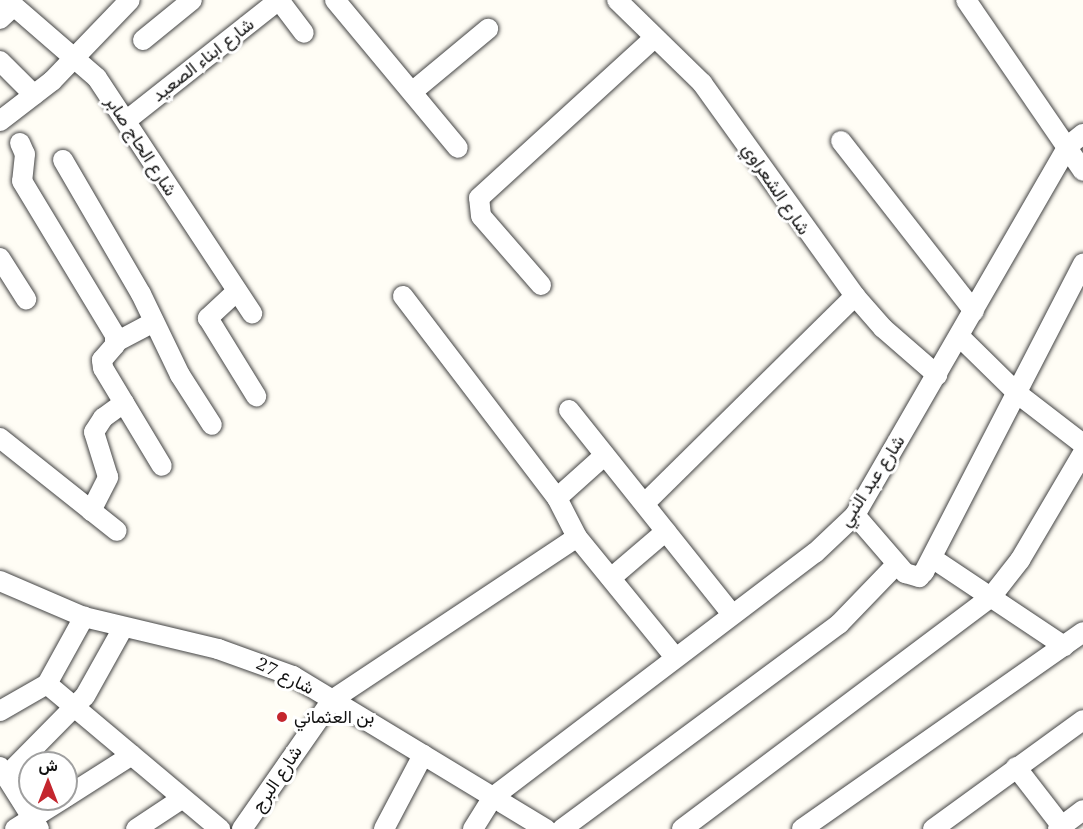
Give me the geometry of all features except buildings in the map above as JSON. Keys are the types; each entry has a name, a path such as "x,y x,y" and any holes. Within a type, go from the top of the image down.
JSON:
{"street":[{"path":"0,121 76,58 130,0"},
{"path":"279,0 304,33"},
{"name":"شارع ابناء الصعيد","path":"127,120 279,0"},
{"path":"335,0 458,148"},
{"name":"شارع الشعراوي","path":"617,0 702,83 855,296 882,328 937,375"},
{"path":"966,0 1075,140 1083,171"},
{"path":"143,40 183,3"},
{"name":"شارع الحاج صابر","path":"7,8 76,58 127,120 252,314"},
{"path":"412,92 488,29"},
{"path":"541,285 481,216 479,198 654,38"},
{"path":"0,61 34,95"},
{"name":"شارع عبد النبي","path":"493,797 815,553 855,515 1075,140"},
{"path":"841,141 974,311"},
{"path":"20,142 25,154 22,181 89,287 116,342"},
{"path":"63,160 154,322 180,375 213,425"},
{"path":"0,258 26,299"},
{"path":"855,515 911,578 919,577 932,558 1018,394 1083,264"},
{"path":"237,291 208,318 256,396"},
{"path":"403,296 557,498 577,537 675,657"},
{"path":"645,503 855,296"},
{"path":"154,322 116,342 101,364 162,466"},
{"path":"682,829 991,597 1020,560 1081,440 1018,394 959,336"},
{"path":"91,511 108,477 94,432 103,418 124,403"},
{"path":"569,410 732,614"},
{"path":"0,438 117,531"},
{"path":"557,498 605,455"},
{"path":"611,578 666,531"},
{"path":"332,700 577,537"},
{"path":"932,558 1064,646"},
{"path":"562,829 839,624 897,564"},
{"name":"شارع 27","path":"0,581 84,617 260,662 332,700 546,829"},
{"path":"0,711 47,684 84,617"},
{"path":"36,824 3,772 76,707 123,628"},
{"path":"802,829 1083,633"},
{"path":"47,684 220,829"},
{"name":"شارع البرج","path":"242,829 332,700"},
{"path":"933,829 1083,720"},
{"path":"384,829 423,754"},
{"path":"78,790 132,755"},
{"path":"1016,767 1061,828 1083,810"},
{"path":"474,829 493,797"},
{"path":"136,829 183,798"},
{"path":"15,829 36,824 50,811"}],"place":[{"name":"بن العثماني","path":"282,717"}]}
